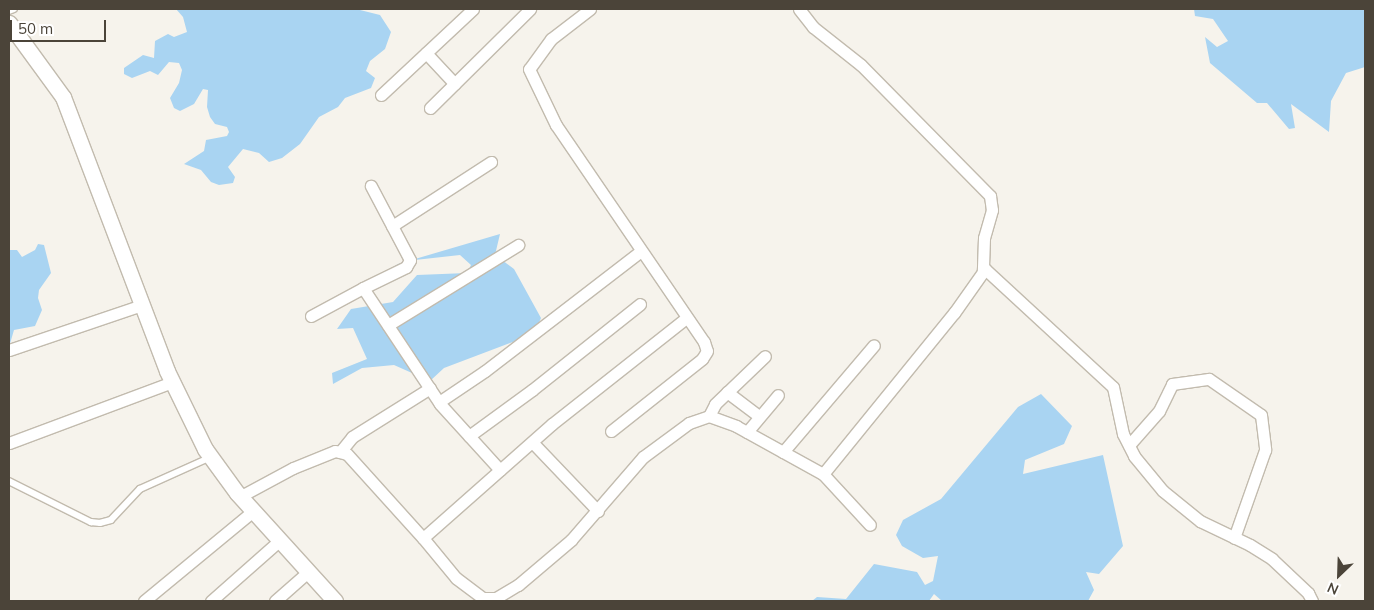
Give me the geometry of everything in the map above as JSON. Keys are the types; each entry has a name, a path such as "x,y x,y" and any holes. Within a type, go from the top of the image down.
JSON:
{"street":[{"path":"381,96 473,9"},
{"path":"430,108 530,9"},
{"path":"590,9 551,39 529,69 556,125 704,342 707,351 702,358 611,431"},
{"path":"799,9 813,27 860,65 990,196 992,210 984,238 984,271 954,313 823,474"},
{"path":"9,23 63,97 172,382 210,457 253,511 335,601"},
{"path":"426,54 455,84"},
{"path":"392,226 491,162"},
{"path":"311,316 406,267 410,260 371,186"},
{"path":"388,325 518,245"},
{"path":"439,402 485,371 641,251"},
{"path":"984,271 985,269 1113,387 1123,434 1163,491 1200,521 1272,559 1308,593 1312,601"},
{"path":"364,288 439,402 500,470"},
{"path":"469,436 532,390 640,304"},
{"path":"9,350 142,305"},
{"path":"423,538 566,412 686,318"},
{"path":"783,452 874,345"},
{"path":"710,416 715,404 765,356"},
{"path":"1129,445 1160,411 1172,384 1210,379 1261,415 1265,450 1234,538"},
{"path":"9,443 172,382"},
{"path":"340,452 352,437 430,388"},
{"path":"727,392 760,416"},
{"path":"747,432 778,395"},
{"path":"241,496 293,468 335,451 347,454 423,538 456,578 482,598 496,598 518,585 572,540 643,457 689,423 710,416 747,432 823,474 870,525"},
{"path":"533,443 598,511"},
{"path":"144,601 253,511"},
{"path":"211,601 280,540"},
{"path":"275,601 308,572"}],"lane":[{"path":"9,12 14,9"},
{"path":"9,480 90,522 100,523 111,520 140,489 210,457"}],"water":[{"path":"176,9 356,9 380,15 391,32 385,49 370,61 366,71 375,78 371,88 345,98 338,107 319,117 300,144 282,158 269,162 259,153 243,149 228,167 235,177 233,183 219,185 211,182 201,170 184,164 204,151 206,140 227,136 229,132 227,127 215,124 210,117 207,107 208,90 203,89 194,104 180,111 174,108 170,98 179,83 182,70 179,63 169,62 158,75 150,71 132,78 124,74 124,68 143,55 154,58 155,41 168,34 174,37 187,32 183,17"},
{"path":"1194,9 1365,9 1365,67 1346,73 1331,101 1329,132 1291,104 1295,128 1289,129 1267,103 1257,103 1210,63 1205,37 1217,47 1228,41 1213,19 1195,16"},
{"path":"500,234 495,255 514,269 541,318 534,334 444,368 430,381 394,365 362,368 333,384 332,373 367,359 353,328 337,329 351,309 393,302 417,275 467,273 471,265 460,255 415,260 378,276 398,264"},
{"path":"38,244 44,245 51,273 39,290 38,298 42,310 35,326 14,330 9,347 9,250 17,250 22,257 35,250"},
{"path":"1041,394 1072,426 1064,444 1025,460 1023,474 1103,455 1123,546 1099,574 1086,572 1094,590 1088,601 942,601 934,594 929,601 812,601 817,597 846,599 874,564 917,572 925,585 933,581 938,556 923,558 902,546 896,535 903,520 941,499 1018,407"}]}
